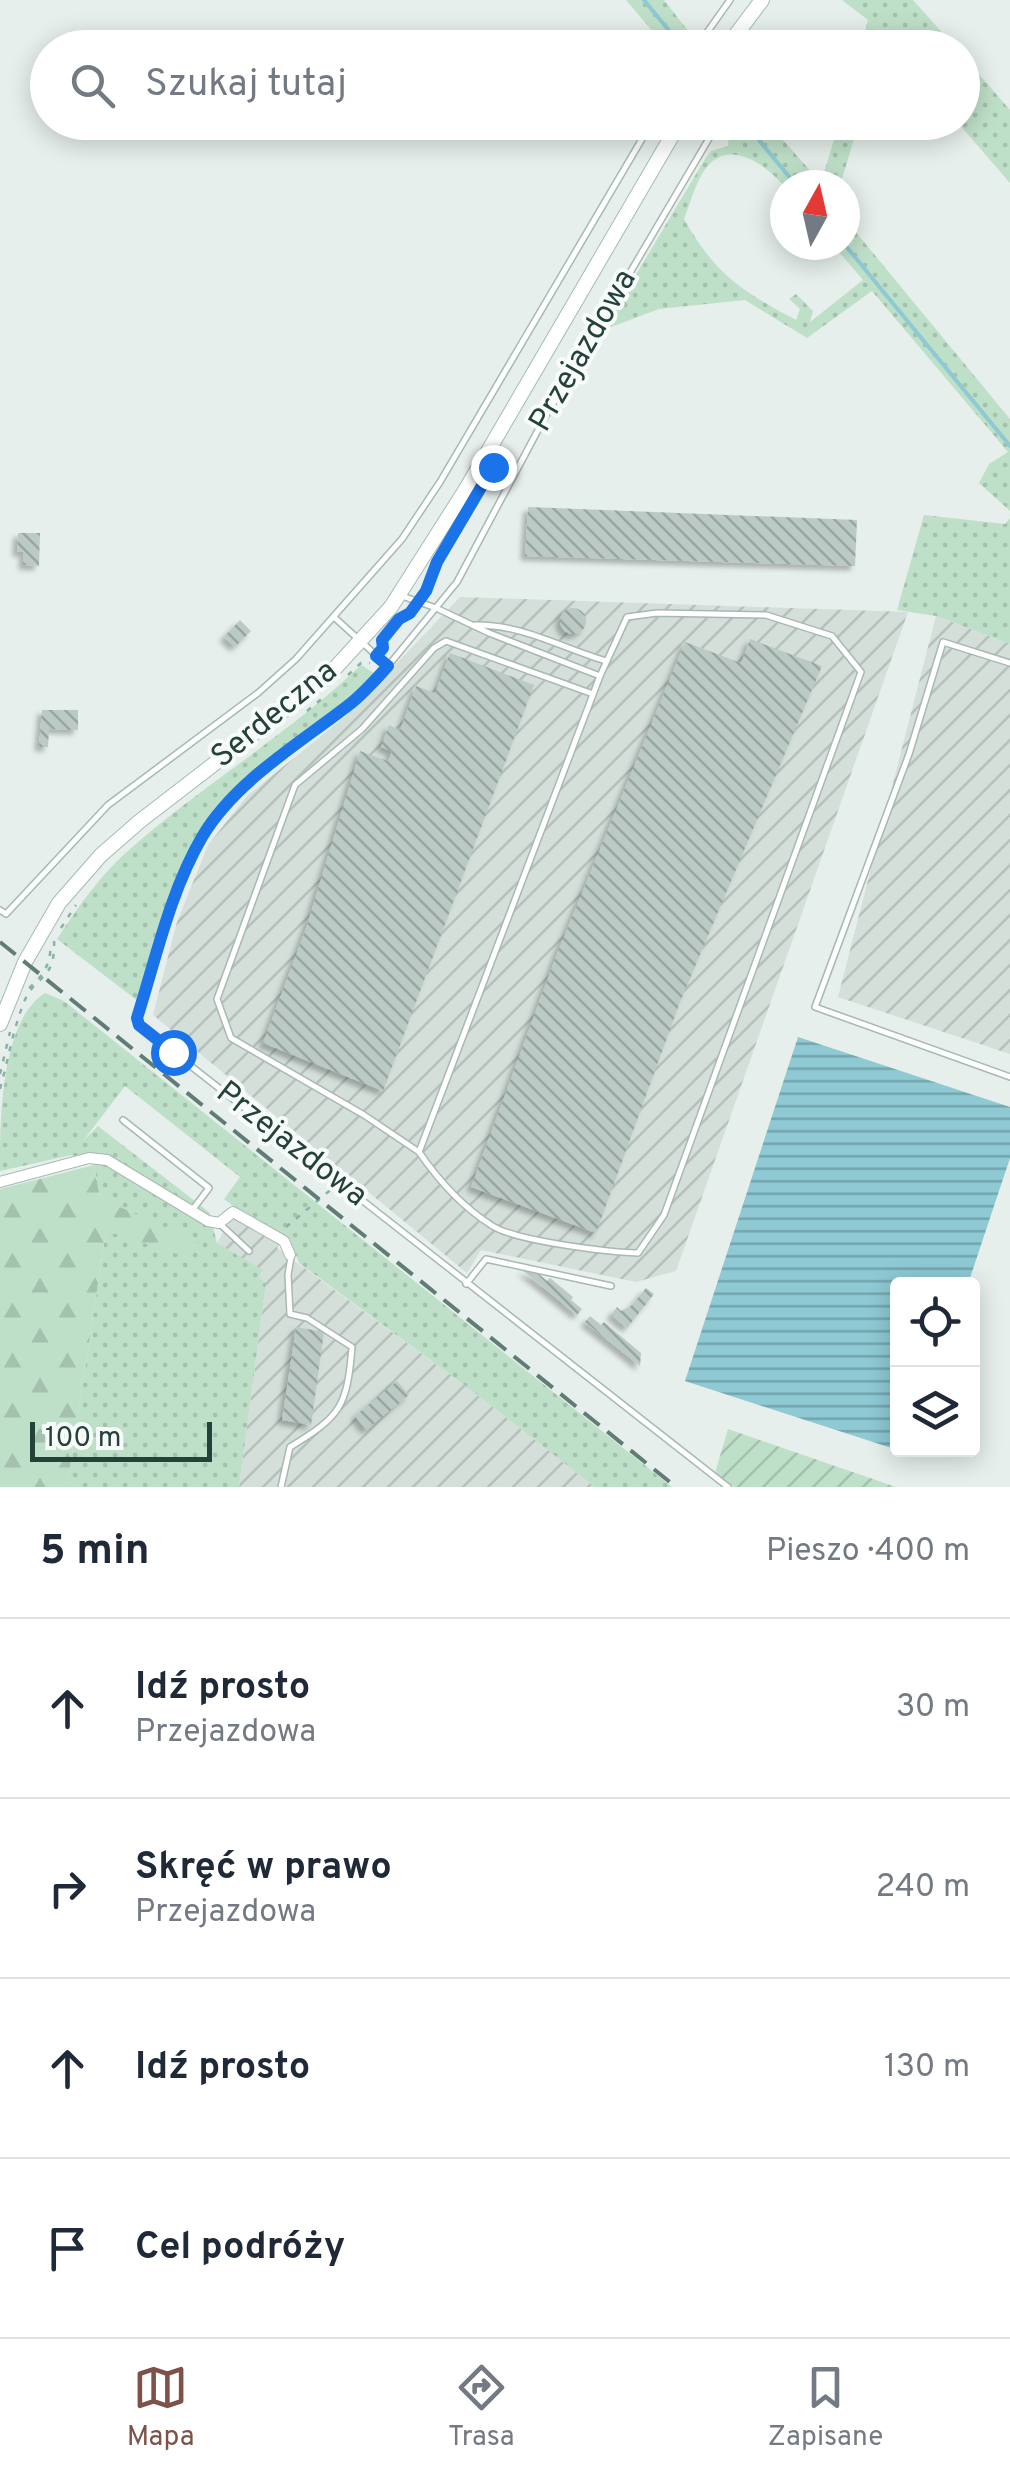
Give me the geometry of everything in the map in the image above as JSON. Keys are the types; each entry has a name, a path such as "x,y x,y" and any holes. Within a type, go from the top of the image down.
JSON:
{"street":[{"path":"740,30 762,0"},
{"name":"Serdeczna","path":"0,1024 25,962 59,903 101,855 327,678 399,595 466,489 670,140"},
{"path":"0,1182 89,1158 107,1160 208,1222 219,1223 232,1212 284,1241 290,1254"}],"lane":[{"path":"709,30 730,0"},
{"path":"0,910 6,914 108,804 258,693 334,617 402,540 641,140"},
{"name":"Przejazdowa","path":"708,140 545,417 457,582 388,666 354,700 282,754 232,799 202,835 178,888 137,1018 139,1025 728,1487"},
{"path":"399,595 600,676"},
{"path":"419,1152 606,660 627,618 716,612 766,615 832,636 861,672 664,1215 638,1253 598,1252 494,1228 444,1187 419,1152 364,1115 231,1038 217,1000 295,786 362,729 434,648 446,641 593,694"},
{"path":"334,617 388,666"},
{"path":"474,625 491,624 546,638 578,653 606,660"},
{"path":"1010,663 943,642 910,754 816,1007 1010,1076"},
{"path":"123,1120 208,1188 192,1211"},
{"path":"219,1223 249,1250"},
{"path":"281,1487 290,1448 324,1426 348,1393 352,1347 306,1318 290,1314 290,1254"},
{"path":"466,1284 486,1259 612,1286"}],"path":[{"path":"341,682 361,663 368,665 383,648 382,640 426,591 445,548"},
{"path":"306,711 331,691"},
{"path":"0,1089 24,1002 50,971 54,938 80,899"},
{"path":"275,1236 339,1183"}],"shaded area":[{"path":"460,597 908,612 676,1271 636,1282 481,1250 467,1273 153,1015 177,922 208,845 247,796 347,715"},
{"path":"936,616 1010,644 1010,1054 838,997"},
{"path":"232,1217 279,1244 277,1248 471,1390 595,1487 239,1487 266,1283 259,1277 263,1271 217,1243"}],"green space":[{"path":"626,0 664,0 687,30 652,30"},
{"path":"842,0 913,0 940,30 865,30 868,20"},
{"path":"980,76 1010,110 1010,183 973,140 980,140"},
{"path":"728,140 783,140 810,170 770,173 737,155 716,159 702,173 684,219 707,254 731,279 796,320 800,309 789,299 796,294 813,311 810,322 863,280 846,260 860,260 860,237 1010,419 1010,511 979,483 989,464 1008,452 872,291 807,338 745,300 659,309 603,330 711,151 728,146"},
{"path":"834,140 854,140 845,170 825,170"},
{"path":"924,515 1005,524 1010,518 1010,644 936,616 897,610"},
{"path":"361,665 374,673 349,698 229,795 200,833 174,887 139,1002 57,939 100,880 130,849"},
{"path":"45,993 64,1001 672,1487 595,1487 299,1263 294,1250 278,1232 224,1199 240,1177 125,1086 83,1141 98,1126 209,1212 217,1243 263,1270 259,1277 266,1283 239,1487 67,1487 106,1230 190,1258 100,1198 94,1165 72,1155 0,1171 2,1101 11,1049 30,1007"},
{"path":"94,1165 100,1198 202,1244 190,1258 106,1231 67,1487 0,1487 0,1189"},
{"path":"728,1429 896,1487 734,1487 715,1473"}],"water":[{"path":"798,1037 1010,1107 1010,1158 970,1277 890,1277 890,1448 685,1381"}],"building":[{"path":"528,507 857,520 855,566 525,556"},
{"path":"18,533 40,533 39,566 23,565 24,552 17,552"},
{"path":"573,608 582,612 586,621 582,630 573,634 564,630 560,621 564,612"},
{"path":"240,620 251,631 235,647 224,637"},
{"path":"750,639 822,666 680,1002 596,1233 471,1187 556,956 685,642 741,663"},
{"path":"450,653 534,685 383,1091 263,1043 306,928 360,751 388,761 392,751 381,747 389,725 400,730 416,686 435,693"},
{"path":"42,710 78,710 78,730 49,729 48,747 39,747"},
{"path":"522,1270 539,1274 547,1281 550,1278 582,1309 577,1315"},
{"path":"646,1288 654,1294 627,1328 611,1315 617,1307 621,1311 631,1306"},
{"path":"590,1316 601,1325 604,1322 641,1353 640,1366 585,1322"},
{"path":"296,1327 324,1332 311,1425 282,1420"},
{"path":"397,1381 409,1395 366,1430 355,1416"}],"waterway":[{"path":"644,0 669,30"},
{"path":"759,140 784,170"},
{"path":"857,260 1010,446"}],"railway":[{"path":"0,942 676,1487"}],"route":[{"path":"173,1052 139,1025 137,1018 178,888 202,835 232,799 282,754 354,700 388,666 376,656 383,648 382,640 426,591 437,562 493,467"}]}
